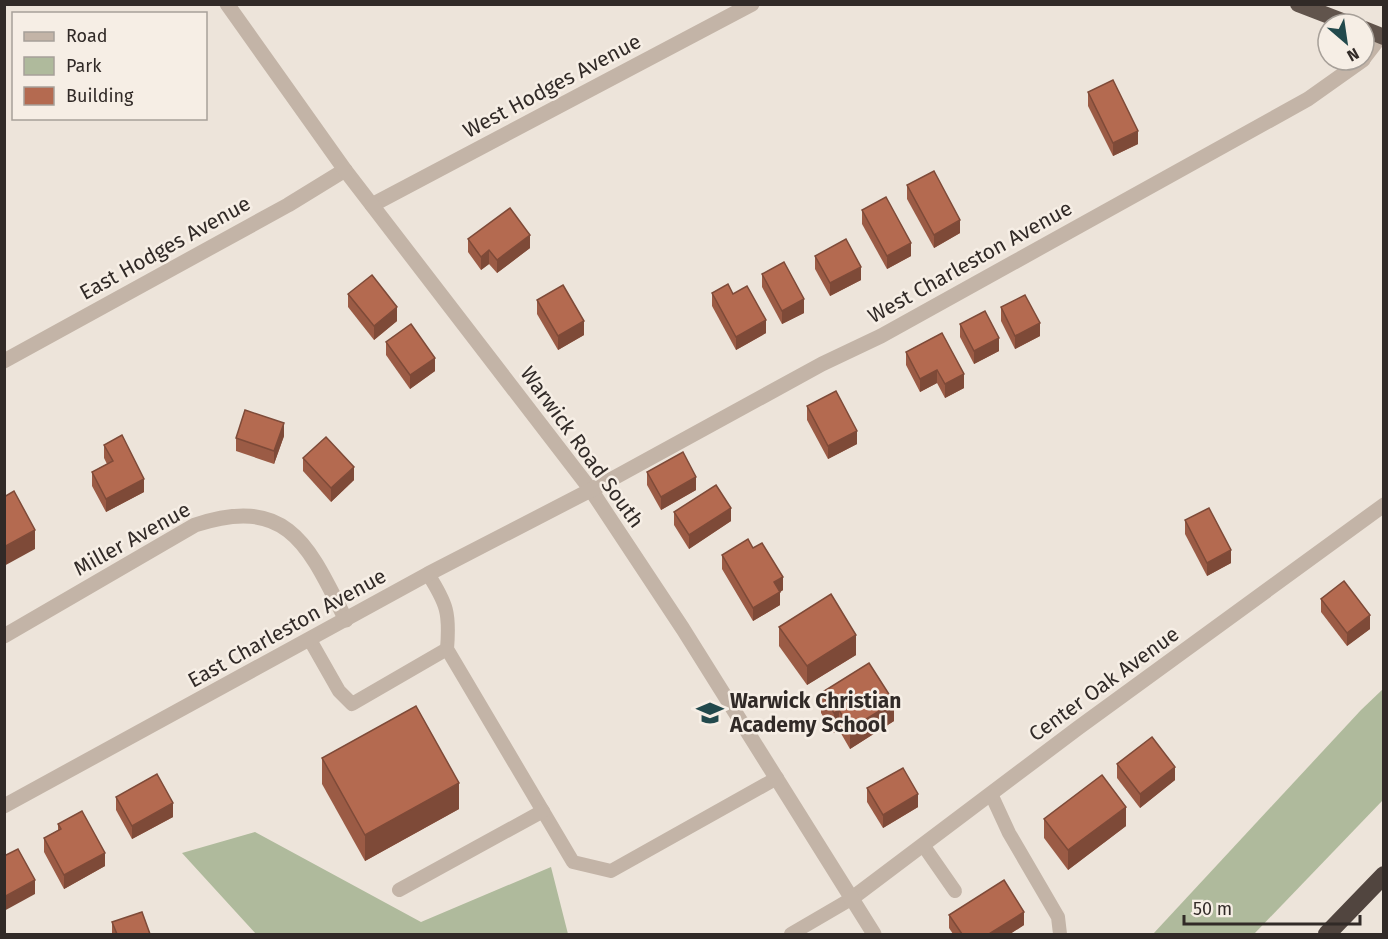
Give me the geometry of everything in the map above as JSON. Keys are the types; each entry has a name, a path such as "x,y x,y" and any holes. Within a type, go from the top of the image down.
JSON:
{"highway":[{"path":"1298,4 1319,12"},
{"path":"1327,934 1383,874"}],"street":[{"name":"Warwick Road South","path":"227,4 345,170 591,490 683,629 874,934"},
{"name":"West Hodges Avenue","path":"372,205 736,8 752,4"},
{"name":"West Charleston Avenue","path":"591,490 822,364 881,336 1298,105 1345,72"},
{"name":"East Hodges Avenue","path":"4,361 288,205 345,170"},
{"name":"East Charleston Avenue","path":"4,806 428,574 591,490"},
{"name":"Center Oak Avenue","path":"851,899 1383,505"},
{"name":"Miller Avenue","path":"4,636 195,525 225,515 249,515 275,523 294,533 307,548 346,620"}],"lane":[{"path":"428,574 441,595 450,618 447,649 573,862 611,871 777,778"},
{"path":"310,640 339,691 352,704 447,649"},
{"path":"991,794 1009,833 1058,917 1060,934"},
{"path":"399,890 543,811"},
{"path":"923,845 955,891"},
{"path":"791,934 851,899"}],"green space":[{"path":"1383,689 1383,800 1254,934 1153,934 1361,710"},
{"path":"255,832 421,922 551,867 568,934 256,934 182,853"}],"building":[{"path":"1113,80 1138,131 1113,143 1088,92"},
{"path":"934,171 960,220 934,235 907,185"},
{"path":"886,197 911,243 887,256 862,210"},
{"path":"510,208 530,235 497,260 489,250 481,257 468,239"},
{"path":"846,239 861,267 830,283 815,256"},
{"path":"784,262 804,299 782,311 762,274"},
{"path":"372,275 397,307 374,326 348,294"},
{"path":"728,284 733,294 747,286 766,320 736,337 712,293"},
{"path":"563,285 584,321 558,336 537,300"},
{"path":"1025,295 1040,323 1015,336 1001,307"},
{"path":"985,311 999,338 974,351 960,324"},
{"path":"411,324 435,358 410,375 386,342"},
{"path":"942,333 964,374 945,384 937,370 920,379 906,352"},
{"path":"836,391 857,431 828,446 807,406"},
{"path":"245,410 284,423 274,451 236,438"},
{"path":"122,435 144,479 106,499 92,472 113,461 104,445"},
{"path":"326,437 354,467 331,488 303,458"},
{"path":"683,452 696,477 661,497 647,472"},
{"path":"716,485 731,508 689,535 674,512"},
{"path":"14,491 35,530 4,547 4,497"},
{"path":"1209,508 1231,550 1207,563 1185,520"},
{"path":"748,539 753,548 762,543 783,577 774,582 780,592 753,608 722,555"},
{"path":"1344,581 1370,615 1347,633 1321,599"},
{"path":"831,594 856,635 807,666 779,627"},
{"path":"869,663 894,702 850,729 839,710 834,713 821,693"},
{"path":"416,706 459,783 365,835 322,758"},
{"path":"1152,737 1175,767 1140,794 1117,764"},
{"path":"903,768 918,794 883,815 867,788"},
{"path":"157,774 173,803 132,826 116,797"},
{"path":"1102,775 1126,807 1068,850 1044,819"},
{"path":"82,811 105,853 64,875 44,838 61,829 58,824"},
{"path":"18,849 35,880 4,897 4,856"},
{"path":"1004,880 1024,912 989,934 962,934 949,915"},
{"path":"142,912 150,934 117,934 112,922"}],"place":[{"name":"Warwick Christian Academy School","path":"710,713"}]}
